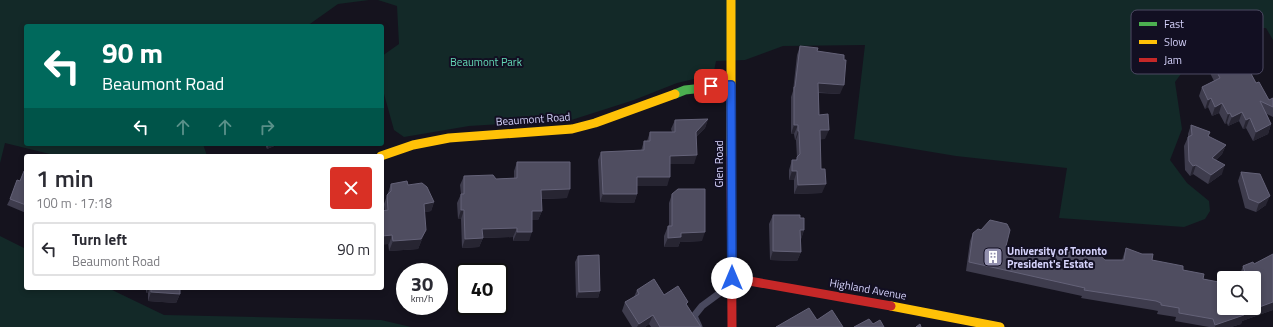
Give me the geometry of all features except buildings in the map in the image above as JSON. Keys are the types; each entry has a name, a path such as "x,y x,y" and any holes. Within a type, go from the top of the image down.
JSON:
{"street":[{"name":"Glen Road","path":"731,0 732,327"},
{"name":"Beaumont Road","path":"384,155 413,145 440,139 502,133 572,129 595,123 685,90 731,85"},
{"name":"Highland Avenue","path":"732,278 939,314 1000,327"}],"lane":[{"path":"699,327 694,316 702,306 721,292 732,293"}],"green space":[{"path":"0,0 369,0 338,4 310,24 24,24 24,146 204,146 206,154 50,154 5,143 0,163"},
{"name":"Beaumont Park","path":"378,0 1273,0 1273,40 1266,28 1263,28 1263,10 1131,10 1131,74 1181,74 1175,82 1182,129 1170,160 1187,183 1209,201 1210,211 1205,219 1184,227 1059,218 1067,168 956,156 854,139 865,45 783,46 745,60 716,61 714,71 707,76 677,83 634,100 562,123 538,122 469,126 404,137 394,130 384,94 384,55 399,44 397,6"},
{"path":"0,236 24,248 24,290 112,290 164,315 381,320 411,327 0,327"}],"traffic: fast":[{"path":"675,94 685,90 731,85"}],"traffic: slow":[{"path":"731,0 731,155"},
{"path":"384,155 413,145 449,138 572,129 595,123 675,94"},
{"path":"891,306 1000,327"}],"traffic: jam":[{"path":"731,155 732,327"},
{"path":"732,278 891,306"}],"place":[{"name":"University of Toronto President's Estate","path":"993,257"}],"route":[{"path":"711,86 731,85 732,278"}]}
